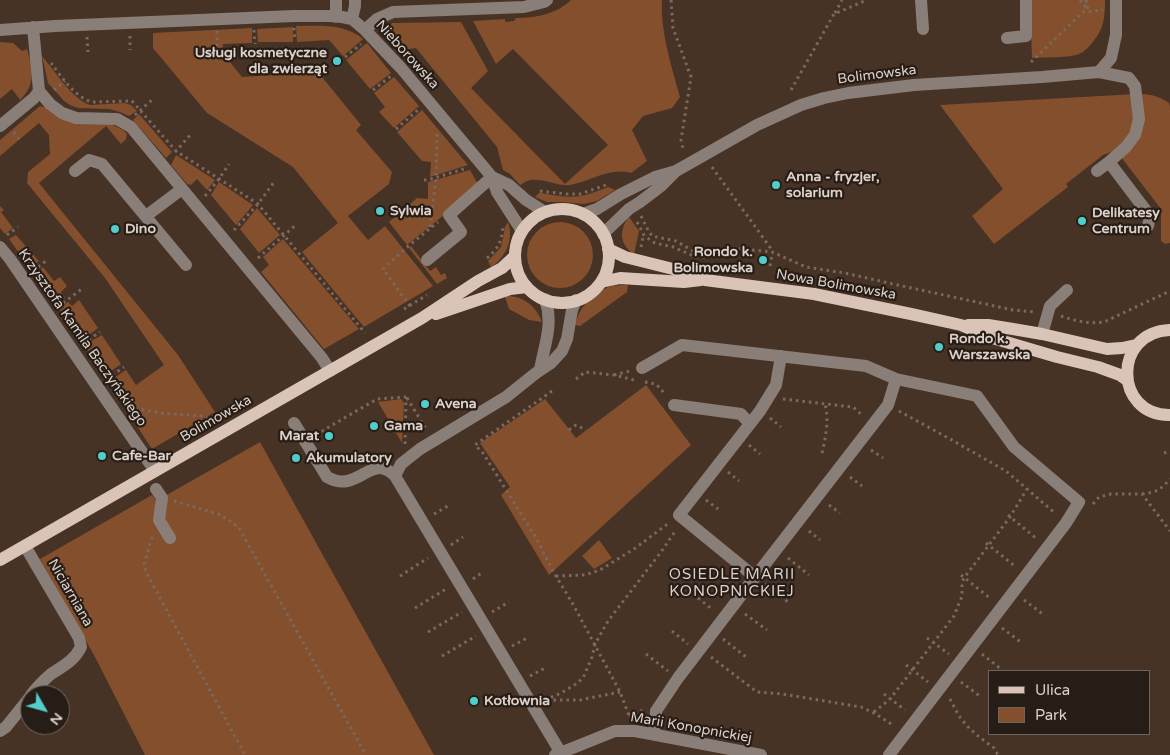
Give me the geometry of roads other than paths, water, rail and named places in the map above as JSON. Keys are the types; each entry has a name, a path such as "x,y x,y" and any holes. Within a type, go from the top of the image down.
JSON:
{"main road":[{"path":"558,209 583,214 598,226 608,249 606,271 601,282 590,293 576,300 566,302 545,299 532,292 520,277 516,267 515,256 518,239 522,231 532,220 545,212 558,209"},
{"name":"Nowa Bolimowska","path":"608,249 625,257 685,272 706,280"},
{"name":"Bolimowska","path":"0,560 422,318 478,281 502,268 515,256"},
{"name":"Nowa Bolimowska","path":"601,282 620,278 684,282 706,280 814,294 961,325 990,337 1098,367 1127,380"},
{"name":"Bolimowska","path":"422,318 510,289 527,287"},
{"name":"Nowa Bolimowska","path":"961,325 988,326 1042,334 1107,349 1136,345"},
{"path":"1168,417 1144,407 1136,399 1130,390 1126,368 1136,345 1144,338 1162,330 1170,330"}],"street":[{"path":"336,0 336,16"},
{"path":"352,19 355,0"},
{"path":"365,35 377,19 393,12 524,7 547,0"},
{"path":"921,0 923,29"},
{"path":"1007,38 1026,36 1026,0"},
{"path":"1099,72 1111,58 1116,35 1116,5"},
{"name":"Nieborowska","path":"0,30 294,16 336,16 352,19 365,35 401,68 492,177 497,192 522,231"},
{"path":"34,27 39,91 50,104 62,113 76,118 117,119 131,127 322,358 330,371"},
{"name":"Bolimowska","path":"583,214 655,177 676,171 758,125 801,105 848,93 914,85 1099,72 1129,78 1136,86 1139,119 1135,136 1126,147 1097,171"},
{"path":"0,126 34,98 39,91"},
{"path":"76,171 89,160 102,164 186,265"},
{"path":"1109,162 1150,216 1148,226"},
{"name":"Bolimowska","path":"603,234 634,210 640,202 654,192 676,171"},
{"path":"427,260 461,232 449,215 492,177"},
{"name":"Nieborowska","path":"492,177 509,186 545,212"},
{"path":"146,216 182,189"},
{"name":"Krzysztofa Kamila Baczyńskiego","path":"2,242 10,259 155,471"},
{"path":"1042,334 1050,306 1067,290"},
{"path":"540,370 549,333 549,310 545,299"},
{"path":"395,476 401,464 420,449 506,397 551,363 562,351 568,339 572,310 576,300"},
{"path":"642,368 682,345 866,366 896,378 977,396 1014,447 1079,502 1066,523 959,662 956,678 938,691 889,755"},
{"path":"755,577 681,517 769,397 776,385 780,356"},
{"path":"654,734 656,711 678,678 888,405 896,378"},
{"path":"674,405 741,414 750,424"},
{"path":"294,422 327,477 334,481 349,481 372,469 380,468 388,469 395,476 530,702 558,754"},
{"path":"156,488 162,498 160,520 170,538"},
{"name":"Niciarniana","path":"25,546 79,638 81,647 77,655 69,663 50,675 40,685"},
{"name":"Niciarniana","path":"0,731 6,727 20,710"},
{"name":"Marii Konopnickiej","path":"558,754 615,731 635,731 761,755"}],"place":[{"name":"Usługi kosmetyczne dla zwierząt","path":"337,61"},
{"name":"Anna - fryzjer, solarium","path":"776,185"},
{"name":"Sylwia","path":"380,211"},
{"name":"Delikatesy Centrum","path":"1082,221"},
{"name":"Dino","path":"115,229"},
{"name":"Rondo k. Bolimowska","path":"763,260"},
{"name":"Rondo k. Warszawska","path":"939,347"},
{"name":"Avena","path":"425,404"},
{"name":"Gama","path":"374,426"},
{"name":"Marat","path":"329,436"},
{"name":"Cafe-Bar","path":"102,456"},
{"name":"Akumulatory","path":"296,458"},
{"name":"Kotłownia","path":"474,701"}],"district":[{"name":"OSIEDLE MARII KONOPNICKIEJ","path":"732,584"}]}
